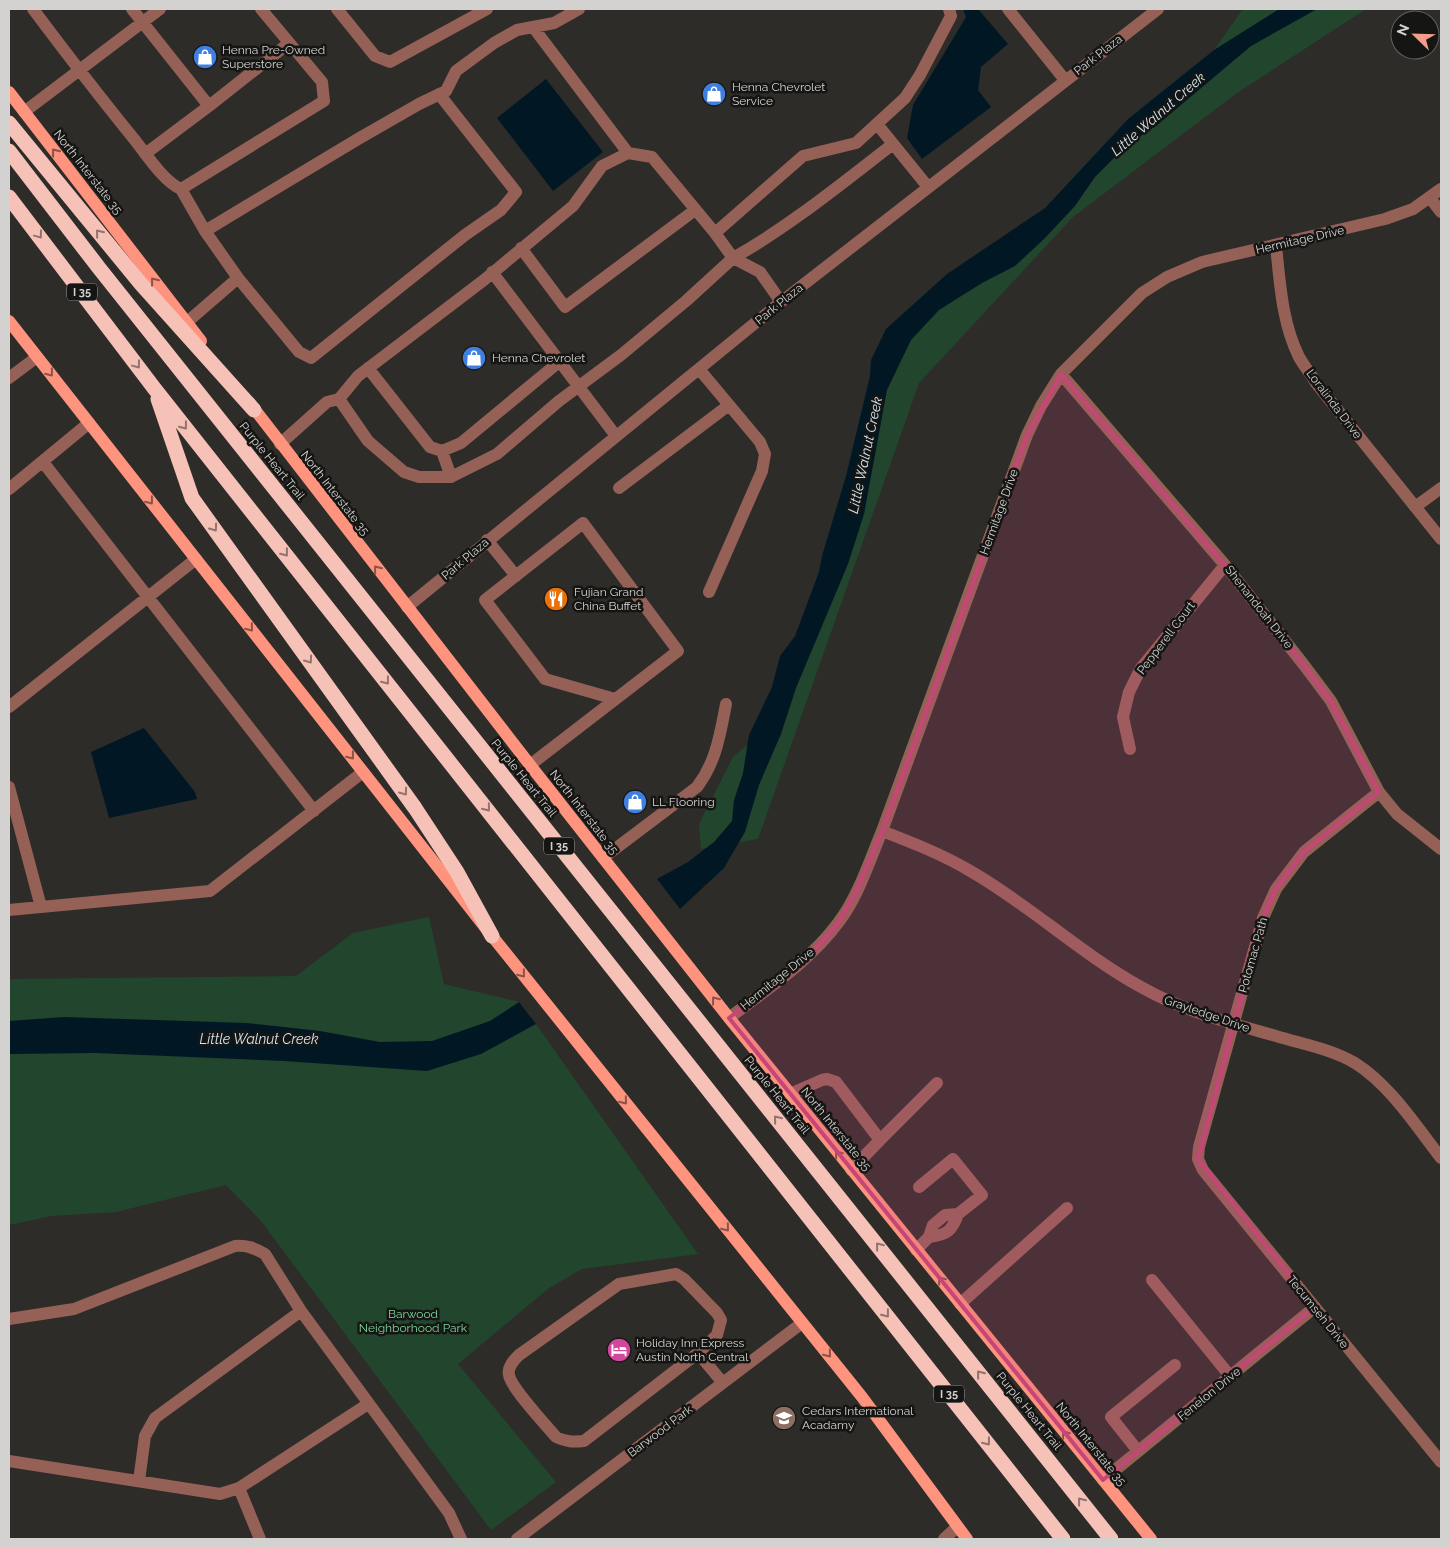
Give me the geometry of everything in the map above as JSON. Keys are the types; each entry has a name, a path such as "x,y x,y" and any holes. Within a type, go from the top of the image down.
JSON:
{"highway":[{"path":"9,123 141,284 254,410"},
{"name":"Purple Heart Trail","path":"9,152 1111,1539"},
{"name":"I 35","path":"9,196 154,388 1063,1539"},
{"path":"154,388 192,498 415,808 457,872 492,936"}],"main road":[{"name":"North Interstate 35","path":"9,92 280,444 729,1018 1151,1539"},
{"path":"9,321 492,936 862,1397 967,1539"}],"street":[{"path":"33,9 79,71 172,186 181,189 205,230 238,278 299,352 311,358 465,235 501,210 516,192 439,94"},
{"path":"132,9 209,106"},
{"path":"24,112 160,9"},
{"path":"181,189 324,101 322,82 261,9"},
{"path":"337,9 375,56 390,62 487,9"},
{"path":"205,230 358,139 446,91 456,71 494,43 517,30 554,24 579,9"},
{"path":"714,233 804,156 856,143 905,98 951,16 949,9"},
{"path":"1008,9 1065,80"},
{"name":"Park Plaza","path":"407,607 781,302 1158,9"},
{"path":"533,27 628,153"},
{"path":"146,154 289,43"},
{"path":"877,124 928,187"},
{"path":"339,398 368,442 404,472 419,477 450,477 497,454 578,387 621,355 733,258 761,243 893,144"},
{"path":"280,444 326,402 339,398 358,376 492,272 573,206 602,166 628,153 652,157 733,258 760,272 781,302"},
{"name":"Hermitage Drive","path":"729,1018 809,956 838,923 856,891 882,831 1027,435 1041,406 1061,374 1142,293 1167,276 1202,262 1385,219 1413,209 1441,189"},
{"path":"1430,198 1441,212"},
{"path":"521,248 565,307 695,210"},
{"name":"Loralinda Drive","path":"1276,246 1288,329 1299,357 1316,383 1441,539"},
{"path":"492,272 616,436"},
{"path":"186,323 238,278"},
{"path":"9,378 37,357"},
{"path":"368,368 430,447 442,451 461,443 559,362"},
{"path":"699,369 760,442 765,454 762,471 709,592"},
{"name":"Shenandoah Drive","path":"1061,374 1225,565 1331,701 1379,792 1396,814 1441,849"},
{"path":"619,488 729,405"},
{"path":"9,489 89,423"},
{"path":"442,451 450,477"},
{"path":"43,462 148,596 309,814"},
{"path":"1415,507 1441,488"},
{"path":"530,765 678,651 583,523 485,600 544,679 615,699"},
{"path":"487,540 516,576"},
{"path":"9,707 196,559"},
{"name":"Pepperell Court","path":"1130,749 1123,717 1129,692 1137,676 1162,641 1225,565"},
{"path":"603,858 697,787 708,773 716,751 726,704"},
{"path":"9,910 210,891 363,772"},
{"path":"9,787 41,907"},
{"name":"Potomac Path","path":"1198,1159 1199,1146 1263,918 1276,888 1304,852 1379,792"},
{"name":"Grayledge Drive","path":"882,831 929,850 972,872 1004,892 1124,978 1155,995 1189,1010 1325,1050 1354,1063 1380,1082 1441,1158"},
{"path":"790,1094 822,1080 827,1079 836,1082 880,1140"},
{"path":"851,1170 937,1083"},
{"path":"916,1250 929,1237 942,1236 953,1227 958,1214 982,1195 953,1159 920,1187"},
{"name":"Tecumseh Drive","path":"1198,1159 1203,1170 1441,1462"},
{"path":"960,1304 1067,1208"},
{"path":"9,1319 74,1309 235,1246 246,1245 265,1254 301,1311 450,1513 461,1539"},
{"path":"676,1274 684,1279 717,1313 721,1320 717,1335 698,1353 584,1441 564,1441 556,1437 514,1385 508,1374 511,1364 519,1354 619,1284 676,1274"},
{"path":"1152,1280 1230,1376"},
{"name":"Fenelon Drive","path":"1102,1480 1315,1308"},
{"path":"139,1481 145,1436 155,1418 301,1311"},
{"name":"Barwood Park","path":"517,1539 802,1323"},
{"path":"698,1353 723,1383"},
{"path":"1138,1452 1111,1417 1175,1365"},
{"path":"9,1461 220,1494 239,1488 368,1404"},
{"path":"239,1488 260,1539"},
{"path":"944,1539 957,1527"}],"highlighted area":[{"path":"1061,374 1225,565 1304,665 1331,701 1379,792 1304,852 1276,889 1263,918 1198,1159 1315,1307 1103,1480 729,1018 809,956 838,923 856,891 882,831 1027,435"}],"green space":[{"path":"1243,9 1366,9 1237,93 1073,217 919,383 758,839 701,849 699,824 733,757 751,742 809,612 850,489 883,339 1045,208 1128,119 1214,50"},
{"name":"Barwood Neighborhood Park","path":"429,917 444,984 519,1002 698,1254 582,1269 549,1288 458,1364 556,1482 491,1530 261,1221 226,1185 116,1212 51,1216 9,1225 9,979 296,976 353,933"}],"water":[{"path":"963,9 978,9 1008,44 981,67 978,90 991,107 922,159 907,138 913,105 966,17"},
{"name":"Little Walnut Creek","path":"1279,9 1317,9 1251,46 1156,126 1127,145 1095,177 1075,206 1015,266 982,283 939,310 911,340 887,390 864,514 848,564 796,688 781,734 759,785 745,832 724,868 680,909 657,879 688,862 714,842 732,821 734,800 743,773 749,735 772,687 780,656 795,636 819,572 846,476 870,376 871,360 886,329 947,274 1045,208 1128,119 1214,50"},
{"path":"546,79 603,152 553,191 497,118"},
{"path":"144,728 195,792 197,799 109,818 91,752"},
{"name":"Little Walnut Creek","path":"519,1002 536,1024 481,1054 427,1071 284,1061 95,1053 9,1054 9,1021 64,1017 246,1023 320,1031 380,1042 432,1041 490,1021"}],"place":[{"name":"Henna Pre-Owned Superstore","path":"205,57"},
{"name":"Henna Chevrolet Service","path":"714,94"},
{"name":"Henna Chevrolet","path":"474,358"},
{"name":"Fujian Grand China Buffet","path":"556,599"},
{"name":"LL Flooring","path":"635,802"},
{"name":"Holiday Inn Express Austin North Central","path":"619,1350"},
{"name":"Cedars International Acadamy","path":"784,1418"}]}
